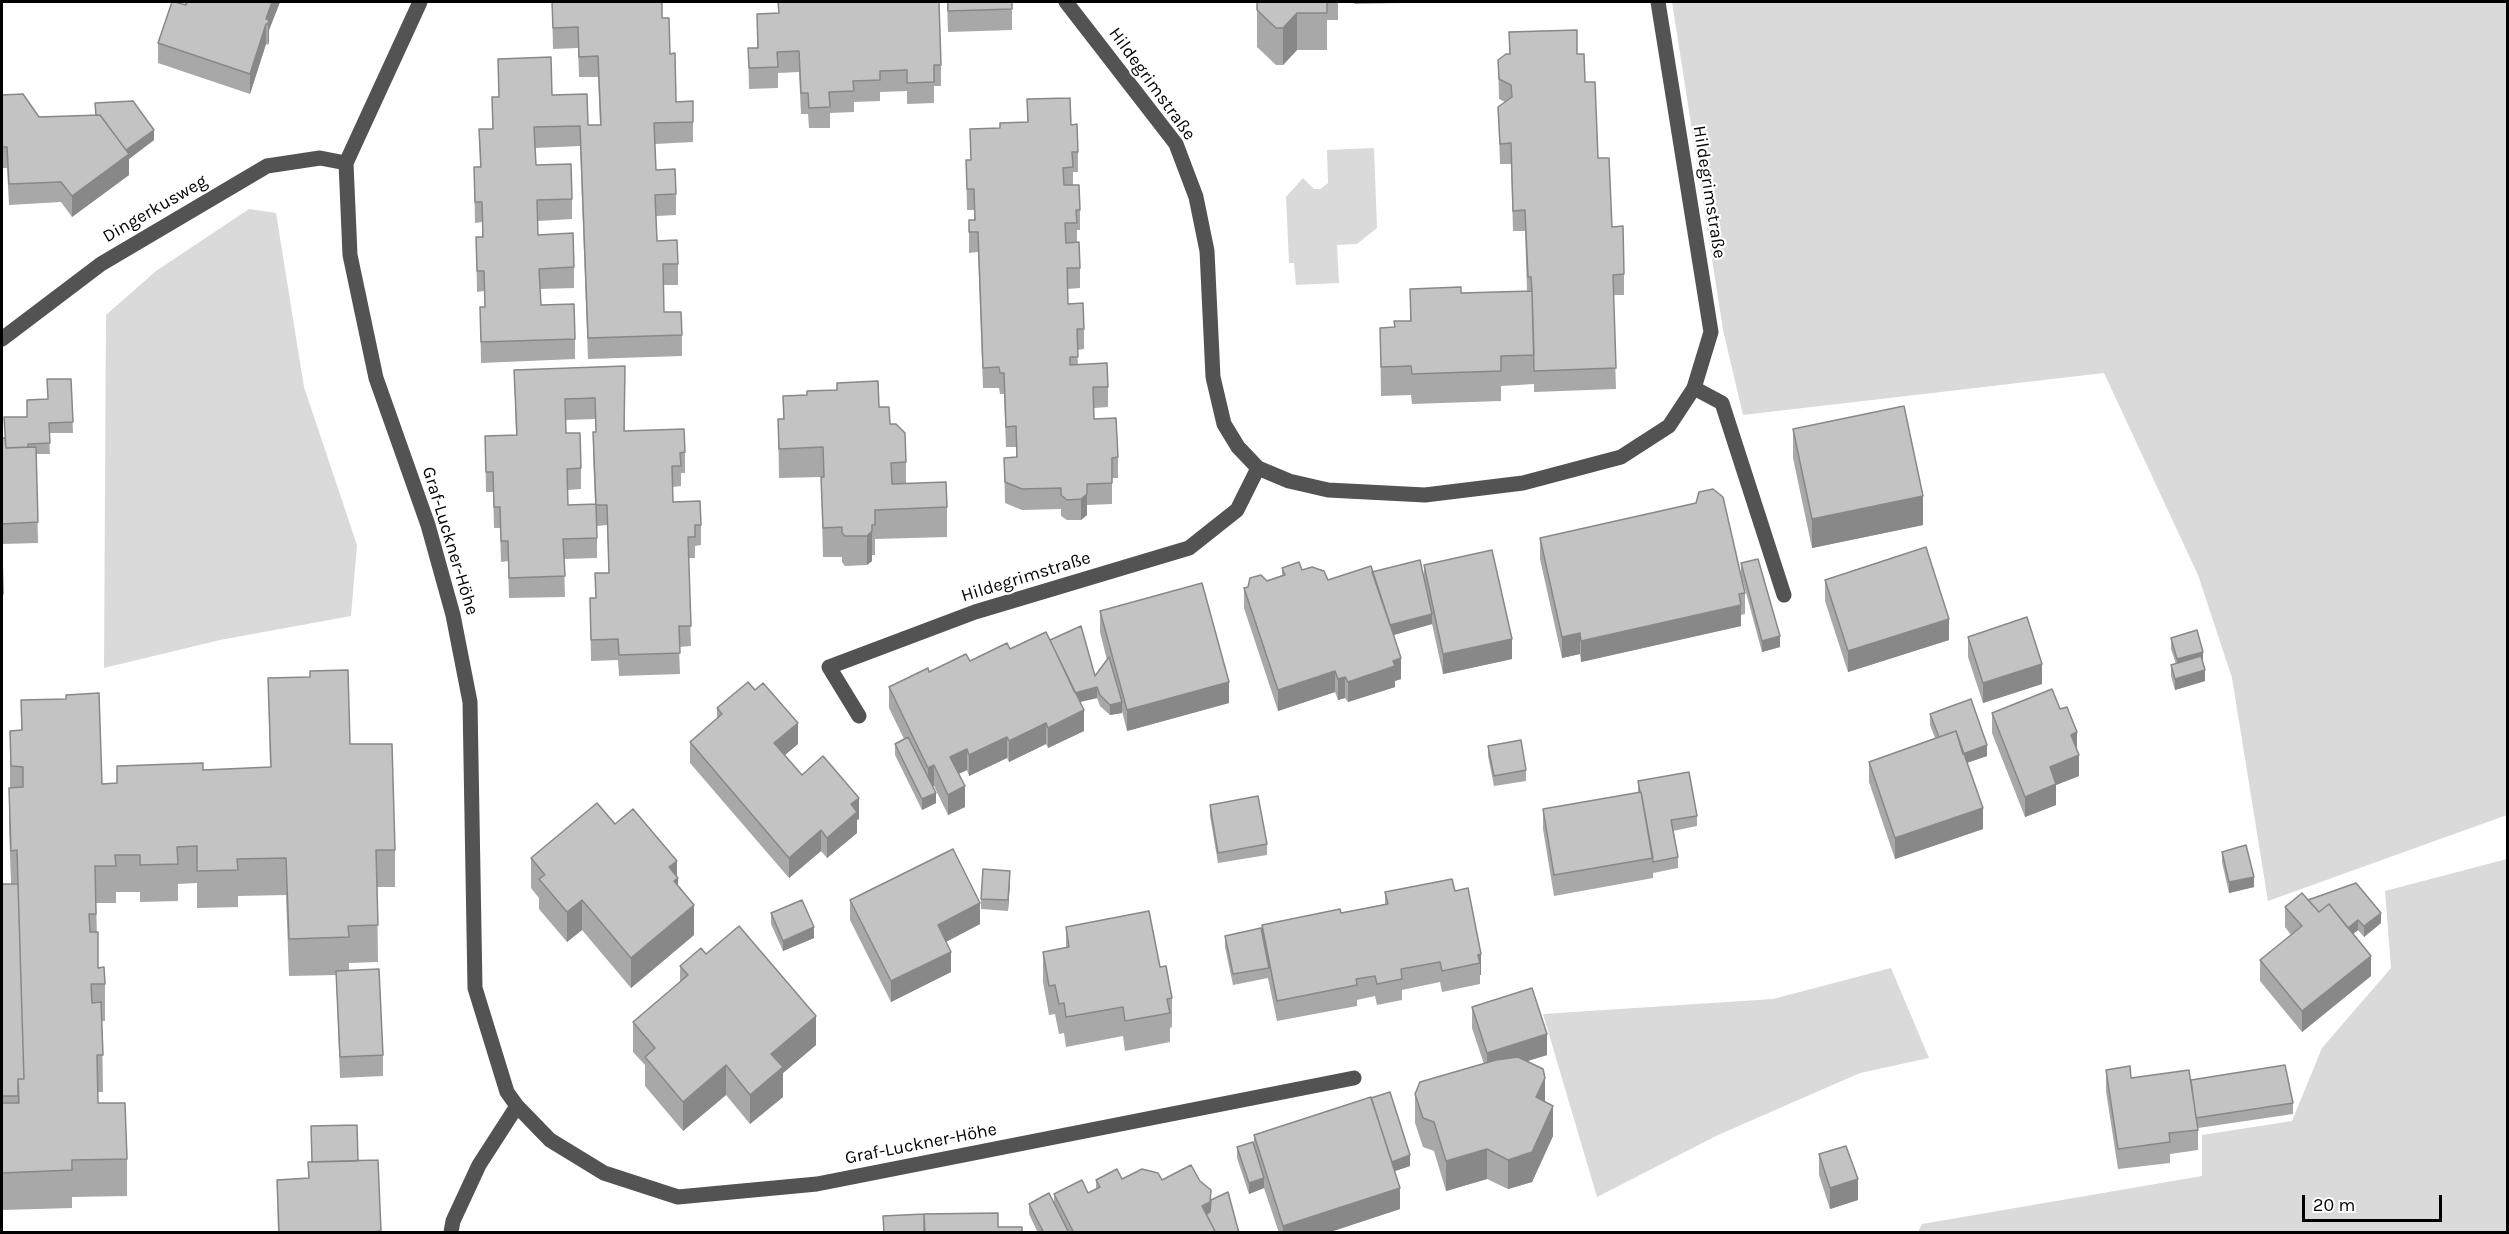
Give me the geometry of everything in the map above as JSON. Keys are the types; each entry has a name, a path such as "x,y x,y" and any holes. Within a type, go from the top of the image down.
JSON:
{"street":[{"name":"Graf-Luckner-Höhe","path":"420,2 346,163 350,255 376,378 428,525 453,615 470,702 475,988 507,1092 518,1106 550,1140 604,1173 678,1197 817,1184 1354,1078"},
{"name":"Hildegrimstraße","path":"1066,2 1176,144 1196,197 1207,250 1213,377 1224,424 1238,447 1258,468 1289,482 1328,490 1425,495 1523,483 1621,458 1669,426 1694,388 1711,332 1658,2"},
{"name":"Dingerkusweg","path":"2,339 100,264 267,166 320,158 346,163"},
{"path":"1694,388 1722,403 1785,595"},
{"name":"Hildegrimstraße","path":"859,716 829,667 975,612 1189,548 1237,510 1258,468"},
{"path":"451,1233 453,1221 479,1165 518,1106"}],"shaded area":[{"path":"1672,2 2507,2 2507,815 2268,901 2232,678 2198,575 2104,373 1743,415 1723,330"},
{"path":"1374,148 1377,228 1357,244 1337,245 1339,283 1296,285 1294,263 1289,263 1286,197 1303,178 1314,189 1320,189 1328,183 1327,150"},
{"path":"249,209 276,213 304,387 357,545 351,616 220,640 104,668 106,315 156,271"},
{"path":"2507,859 2507,1232 1918,1232 1922,1224 2202,1176 2202,1135 2292,1121 2322,1048 2391,968 2385,891"},
{"path":"1891,968 1929,1058 1860,1073 1718,1135 1597,1197 1543,1014 1773,999"}],"building":[{"path":"172,2 186,5 187,2 272,2 266,19 269,20 268,24 266,24 250,74 158,43"},
{"path":"552,2 662,2 662,18 669,18 670,54 675,53 676,102 693,101 693,122 654,123 656,170 675,169 676,194 655,195 657,241 677,240 678,264 663,264 664,312 681,312 682,335 588,338 580,126 534,127 536,165 571,164 572,199 537,200 538,235 573,233 574,267 539,269 541,305 574,304 575,339 481,342 480,307 485,307 484,271 477,271 476,237 483,237 482,202 475,202 474,167 481,167 479,129 493,129 492,97 499,97 498,59 551,57 552,95 587,94 588,125 601,125 598,56 579,57 578,27 553,28"},
{"path":"778,2 939,2 941,65 934,65 934,82 907,83 907,70 880,71 880,80 853,81 854,91 829,92 830,107 809,108 808,93 801,93 799,51 777,52 778,67 749,68 748,48 758,48 757,14 779,13"},
{"path":"948,2 1012,2 1012,9 948,11"},
{"path":"1257,2 1327,2 1327,13 1297,13 1283,28 1276,28 1257,10"},
{"path":"1577,30 1577,54 1584,54 1585,82 1595,82 1598,158 1609,158 1612,227 1623,226 1624,274 1613,275 1616,368 1534,371 1532,291 1531,277 1528,277 1525,210 1513,211 1511,143 1500,144 1498,107 1512,97 1511,85 1499,79 1498,60 1510,54 1509,32"},
{"path":"23,94 39,117 100,115 129,154 72,196 61,182 9,184 7,147 2,147 2,95"},
{"path":"1070,98 1071,125 1077,124 1078,152 1072,152 1073,167 1063,168 1064,185 1079,185 1080,210 1076,210 1077,223 1065,223 1066,243 1079,242 1080,268 1067,268 1068,304 1083,303 1084,329 1077,329 1078,357 1070,357 1070,365 1107,363 1108,387 1093,387 1094,419 1116,418 1118,457 1112,458 1112,483 1087,484 1087,494 1081,499 1067,500 1061,495 1061,488 1022,489 1005,482 1004,458 1017,457 1016,426 1006,427 1004,373 1000,373 999,367 983,368 978,232 969,232 969,220 975,220 974,189 967,189 966,160 971,160 970,129 1000,128 1000,123 1028,122 1027,99"},
{"path":"133,101 154,130 126,150 100,115 96,115 95,103"},
{"path":"1461,287 1461,293 1532,291 1534,355 1501,356 1501,371 1412,374 1411,366 1381,367 1380,328 1395,327 1394,321 1411,321 1410,289"},
{"path":"625,366 624,431 684,429 685,452 680,453 681,466 672,466 673,502 700,501 701,525 695,525 695,537 688,537 691,626 679,626 680,653 619,655 618,639 591,640 590,598 596,598 595,573 609,573 607,505 596,505 597,538 563,539 565,576 509,578 508,541 501,541 500,507 494,507 493,472 486,472 485,436 517,435 514,370","holes":["595,398 596,432 593,432 596,504 568,505 567,469 581,468 580,433 566,433 565,399"]},
{"path":"47,379 71,379 73,422 49,423 50,443 6,448 4,417 27,417 27,400 48,399"},
{"path":"878,381 879,407 889,407 890,424 896,424 905,433 906,462 891,463 892,484 946,482 947,507 875,510 875,525 872,525 872,531 867,536 845,536 842,533 842,527 823,528 821,477 824,477 823,447 779,449 778,419 784,419 783,396 807,395 807,391 837,390 837,383"},
{"path":"1904,406 1923,496 1812,519 1793,429"},
{"path":"2,438 5,438 6,448 36,447 38,522 2,524"},
{"path":"1713,489 1723,497 1745,593 1739,594 1741,605 1581,641 1580,633 1562,637 1540,538 1696,503 1699,492"},
{"path":"1926,547 1949,619 1848,651 1825,580"},
{"path":"1492,550 1512,639 1443,654 1424,565"},
{"path":"1758,559 1780,636 1762,641 1741,563"},
{"path":"1420,560 1432,614 1390,625 1372,572"},
{"path":"1299,562 1302,570 1312,567 1324,571 1328,580 1371,566 1401,658 1393,661 1395,666 1348,682 1345,677 1338,679 1335,671 1278,690 1244,588 1248,587 1250,578 1261,575 1267,581 1285,575 1282,568"},
{"path":"1202,583 1229,682 1127,710 1100,611"},
{"path":"2027,617 2042,664 1983,683 1968,637"},
{"path":"1081,626 1095,676 1109,657 1122,702 1110,705 1100,695 1097,687 1075,693 1050,640"},
{"path":"2197,630 2203,652 2177,659 2171,638"},
{"path":"1046,632 1084,710 1048,728 1046,723 1009,741 1007,737 969,755 967,749 950,757 965,786 948,795 934,765 928,768 889,687 928,668 929,672 966,654 970,661 1007,643 1010,649"},
{"path":"2201,656 2205,670 2175,679 2171,665"},
{"path":"348,670 350,744 392,744 395,850 376,850 378,925 348,926 349,937 289,939 286,858 237,859 238,870 197,871 197,846 177,847 178,864 140,865 140,855 115,855 116,866 95,866 96,914 89,914 90,932 98,932 98,968 104,967 105,984 91,984 92,1003 101,1002 103,1055 97,1055 98,1103 125,1103 127,1159 72,1160 72,1170 2,1173 2,1103 19,1103 18,1079 24,1079 17,850 11,851 9,788 23,787 23,767 11,766 10,731 22,730 21,700 66,699 66,695 99,693 102,784 117,783 117,766 203,763 203,770 271,767 268,678 310,677 310,671"},
{"path":"748,682 755,690 763,683 798,723 774,743 802,775 823,756 859,798 851,804 857,812 827,838 821,830 789,858 690,742 722,714 717,708"},
{"path":"2052,689 2060,709 2067,707 2077,732 2071,735 2079,755 2050,767 2056,784 2025,797 1992,713"},
{"path":"1971,699 1987,745 1963,754 1956,731 1939,737 1930,714"},
{"path":"1956,731 1983,808 1895,838 1869,762"},
{"path":"908,737 936,793 922,799 895,744"},
{"path":"1521,740 1526,770 1494,776 1488,746"},
{"path":"1689,772 1697,816 1671,820 1678,857 1653,862 1638,781"},
{"path":"1641,792 1653,858 1554,875 1543,809"},
{"path":"1258,796 1267,844 1218,853 1210,805"},
{"path":"597,803 615,824 633,809 677,861 669,867 678,878 674,881 694,905 631,958 582,900 567,912 539,879 545,875 531,858"},
{"path":"2246,845 2254,877 2229,882 2222,852"},
{"path":"953,849 980,903 938,925 951,952 891,981 850,900"},
{"path":"983,869 1010,871 1008,900 981,899"},
{"path":"1452,879 1455,891 1468,888 1481,954 1478,955 1480,963 1442,971 1440,962 1401,969 1402,979 1377,984 1375,976 1356,979 1357,985 1277,1001 1262,925 1340,909 1341,913 1388,904 1385,892"},
{"path":"2356,883 2381,913 2364,926 2358,920 2348,928 2329,904 2319,912 2308,900"},
{"path":"2,884 18,884 24,1079 18,1079 18,1096 2,1096"},
{"path":"2302,893 2319,912 2329,904 2371,956 2302,1011 2260,960 2302,926 2285,907"},
{"path":"802,900 814,927 783,941 771,913"},
{"path":"1149,911 1160,967 1166,966 1172,998 1167,999 1170,1013 1125,1021 1123,1007 1066,1017 1064,1003 1059,1004 1055,985 1049,986 1043,952 1069,947 1066,927"},
{"path":"739,926 816,1016 771,1054 783,1067 750,1095 726,1065 683,1102 645,1057 655,1048 633,1022 688,975 680,966 701,948 706,954"},
{"path":"1261,928 1269,968 1233,974 1225,936"},
{"path":"379,969 383,1055 340,1057 336,971"},
{"path":"1532,988 1547,1034 1487,1053 1472,1007"},
{"path":"1518,1057 1543,1069 1545,1078 1536,1097 1553,1106 1532,1152 1508,1160 1487,1149 1446,1161 1434,1122 1423,1118 1415,1094 1420,1082 1496,1060"},
{"path":"2285,1065 2293,1103 2196,1118 2191,1080"},
{"path":"2130,1066 2131,1078 2189,1070 2198,1130 2169,1133 2170,1142 2118,1149 2106,1070"},
{"path":"1390,1092 1410,1155 1392,1162 1371,1098"},
{"path":"1371,1097 1400,1188 1283,1226 1254,1135"},
{"path":"357,1125 358,1161 312,1162 311,1126"},
{"path":"1253,1142 1264,1178 1249,1183 1237,1147"},
{"path":"1846,1146 1858,1179 1830,1188 1819,1154"},
{"path":"378,1160 381,1231 279,1233 277,1180 309,1178 308,1162"},
{"path":"1191,1165 1200,1181 1211,1190 1210,1202 1202,1206 1216,1233 1074,1233 1054,1194 1082,1180 1088,1193 1100,1187 1096,1180 1117,1169 1122,1179 1142,1169 1158,1173 1162,1180"},
{"path":"1228,1192 1239,1233 1216,1233 1206,1214 1210,1212 1211,1200"},
{"path":"1049,1193 1068,1231 1065,1233 1044,1233 1029,1204"},
{"path":"998,1213 998,1227 1022,1227 1022,1233 925,1233 924,1214"},
{"path":"924,1214 924,1233 884,1233 883,1216"}]}
